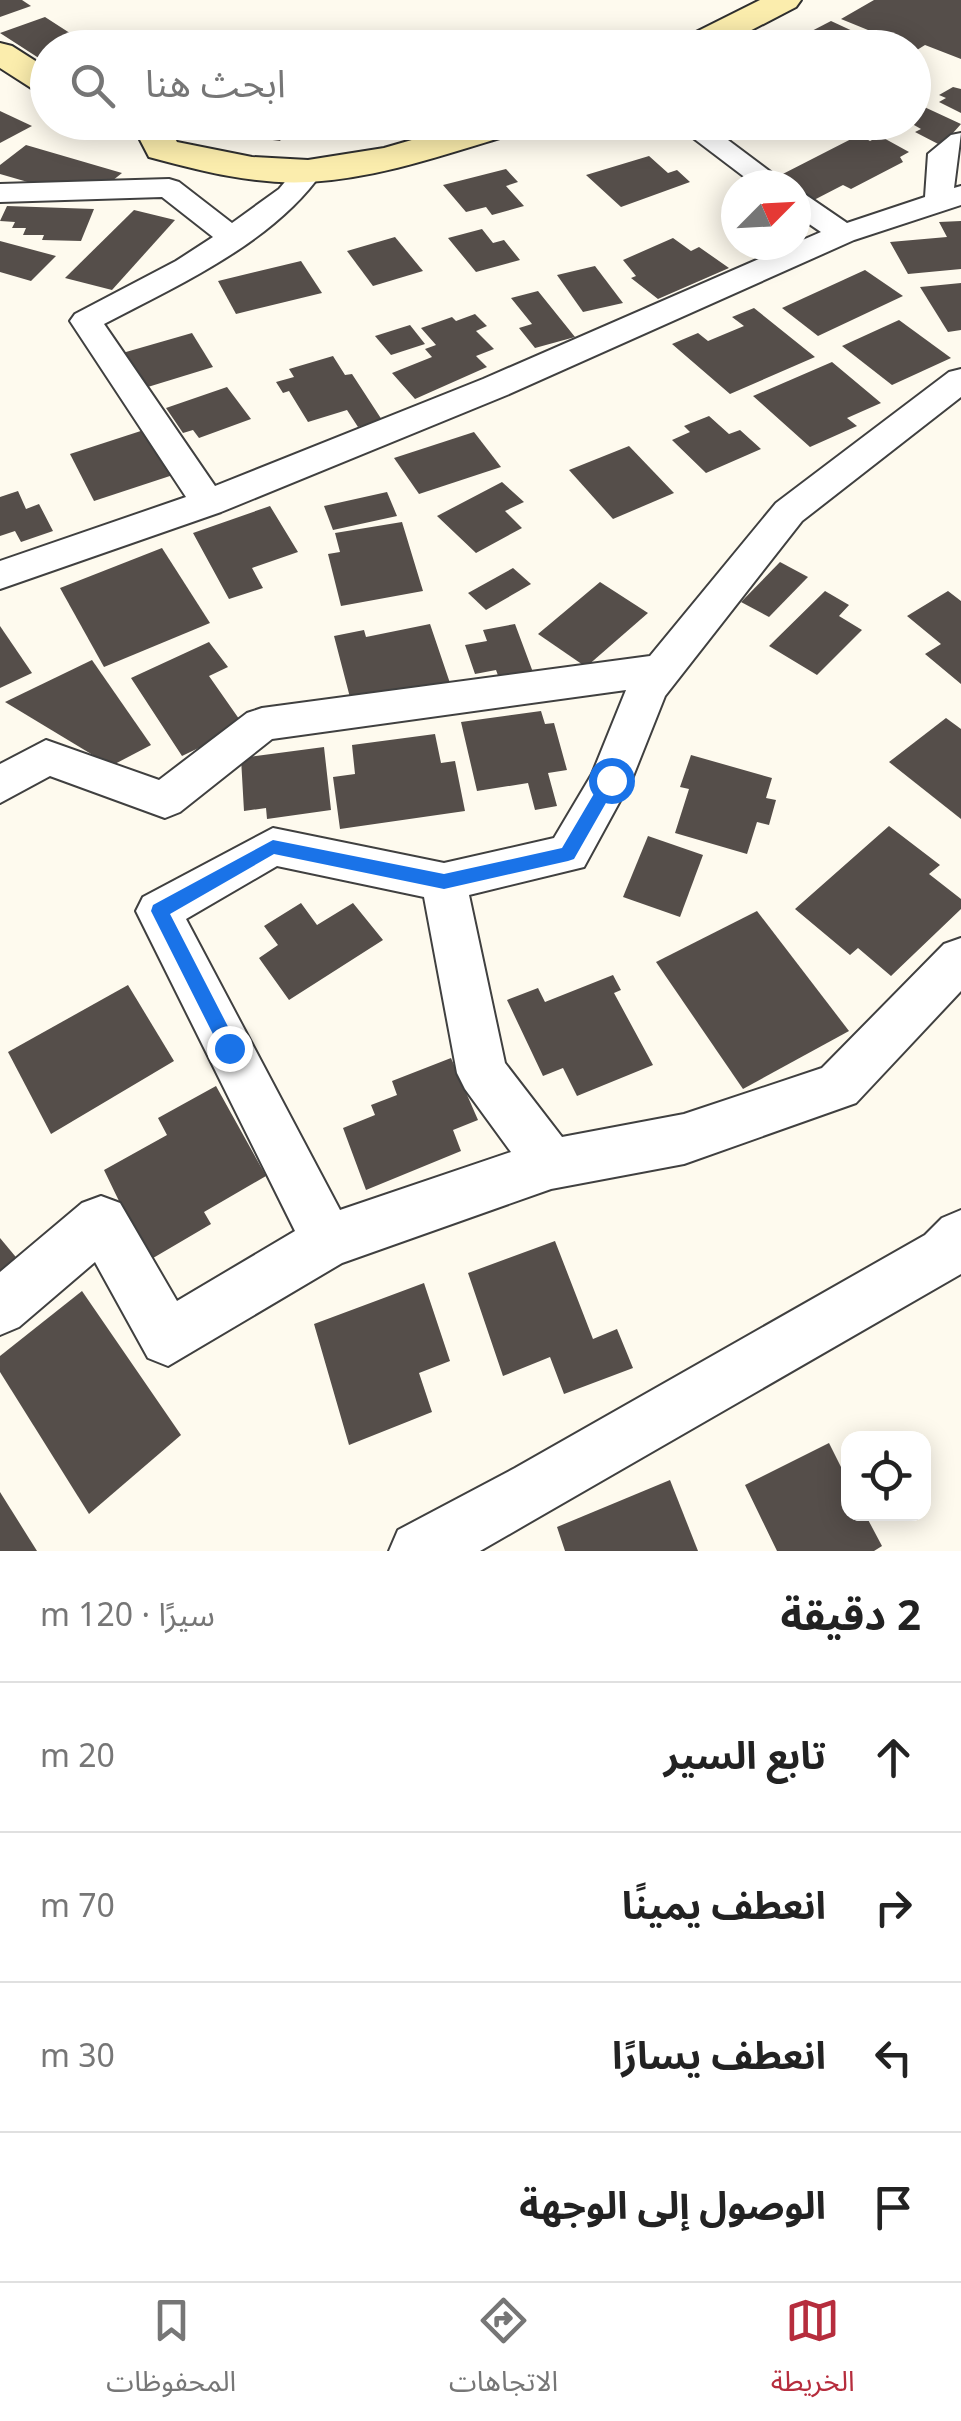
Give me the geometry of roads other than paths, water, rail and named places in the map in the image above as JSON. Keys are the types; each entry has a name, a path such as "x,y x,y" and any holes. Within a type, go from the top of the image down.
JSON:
{"main road":[{"path":"734,30 798,4"},
{"path":"761,30 798,4"},
{"path":"0,53 30,72"},
{"path":"155,140 162,149 228,165 308,171 396,155 449,140"},
{"path":"195,140 230,149 309,151 389,140"}],"street":[{"path":"710,140 753,170"},
{"path":"0,575 208,503 495,387 843,234 950,199 942,154 961,141"},
{"path":"208,503 86,322 188,268 288,195 308,171"},
{"path":"0,193 169,188 232,238"},
{"path":"811,211 843,234"},
{"path":"328,1242 159,911 273,847 444,882 568,854 611,780 647,688 789,512 961,380"},
{"path":"0,786 46,757 165,800 262,724 662,670"},
{"path":"444,882 482,1072 552,1164"},
{"path":"0,1308 101,1222 168,1338 328,1242 552,1164 684,1138 838,1086 961,959"},
{"path":"419,1551 536,1489 944,1254 961,1237"}]}
